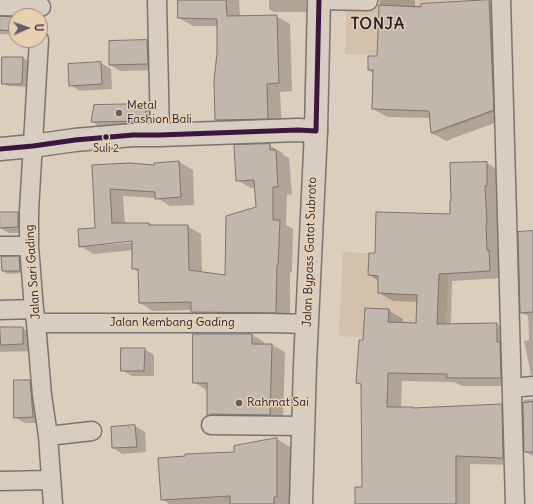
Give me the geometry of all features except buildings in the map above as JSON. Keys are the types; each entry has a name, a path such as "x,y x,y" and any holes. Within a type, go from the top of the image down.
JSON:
{"main road":[{"name":"Jalan Bypass Gatot Subroto","path":"301,504 308,324 307,130 318,0"},
{"path":"0,148 33,146 133,135 307,130"}],"street":[{"path":"157,0 160,135"},
{"path":"318,0 368,1"},
{"path":"501,0 515,504"},
{"path":"0,6 20,8"},
{"name":"Jalan Sari Gading","path":"39,48 29,211 29,246 42,394 48,436 53,504"},
{"path":"0,246 29,246"},
{"name":"Jalan Kembang Gading","path":"0,310 35,316 308,324"},
{"path":"512,388 533,386"},
{"path":"211,425 304,426"},
{"path":"48,436 92,431"},
{"path":"0,481 51,480"}],"shaded area":[{"path":"347,0 493,0 497,111 431,136 425,55 345,54"},
{"path":"343,252 449,257 445,342 339,336"}],"transit line":[{"path":"0,149 133,135 298,130 316,131 319,0"}],"place":[{"name":"Metal Fashion Bali","path":"119,113"},
{"name":"Suli 2","path":"106,137"},
{"name":"Rahmat Sai","path":"239,403"}],"district":[{"name":"TONJA","path":"378,24"}]}
